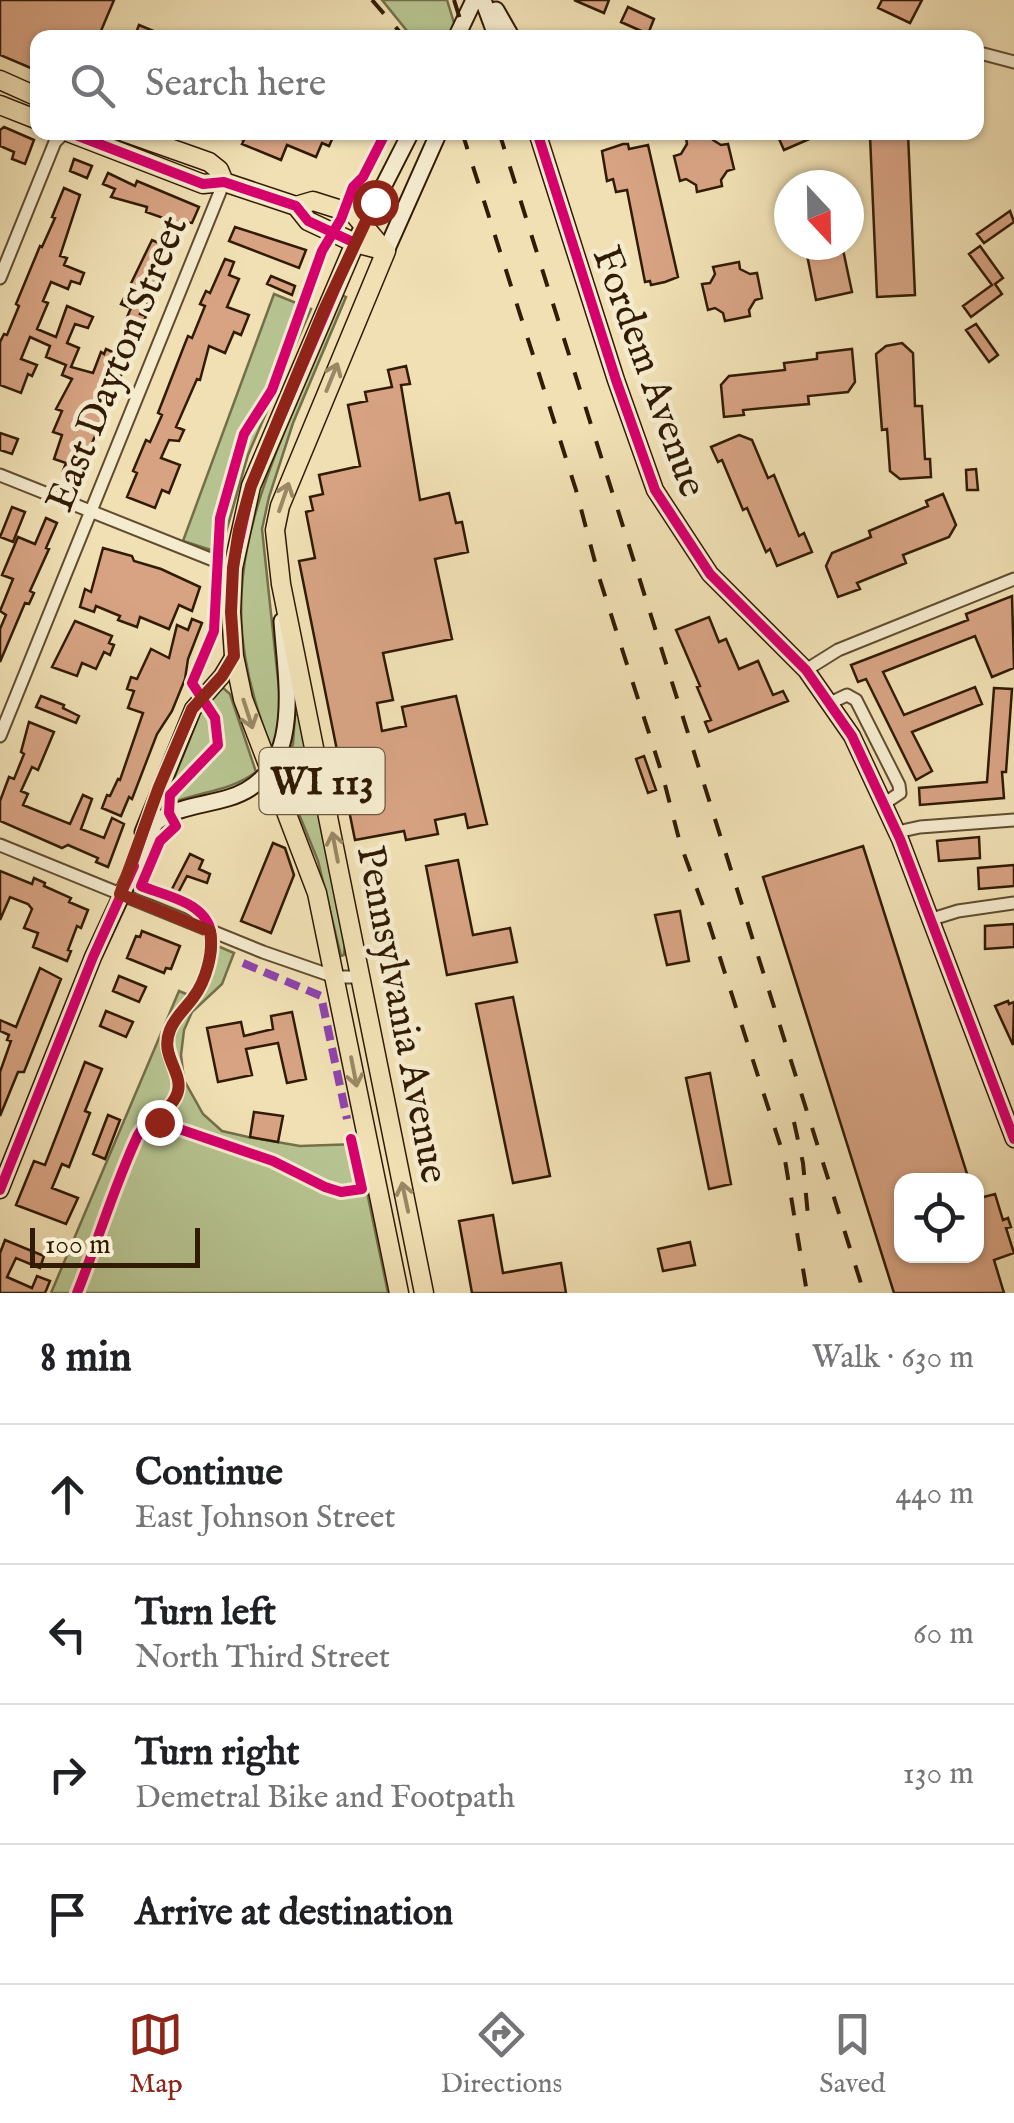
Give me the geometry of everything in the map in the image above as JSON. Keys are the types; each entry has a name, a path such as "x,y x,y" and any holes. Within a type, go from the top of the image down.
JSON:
{"main road":[{"path":"0,80 30,93"},
{"path":"0,105 30,117"},
{"path":"88,140 203,184 232,185 296,206 305,219 355,242 386,251"},
{"path":"150,140 209,162 232,185"},
{"path":"128,155 155,151 163,144"},
{"path":"296,206 305,201 318,202 354,214 386,251"},
{"name":"WI 113","path":"234,656 233,568 251,486 355,242"},
{"name":"Pennsylvania Avenue","path":"386,251 280,506 275,530 281,584 424,1293"},
{"name":"Pennsylvania Avenue","path":"234,656 243,699 317,893 399,1293"}],"street":[{"path":"463,30 489,15"},
{"path":"984,54 1014,62"},
{"path":"0,278 57,140"},
{"path":"355,242 407,140"},
{"path":"386,251 436,140"},
{"name":"Fordem Avenue","path":"540,140 616,380 656,490 710,574 806,670 852,736 897,832 1014,1139"},
{"name":"East Dayton Street","path":"0,736 90,511 232,185"},
{"path":"0,475 233,568"},
{"path":"806,670 838,650 1014,579"},
{"path":"123,887 155,823 168,813 232,797 254,786 280,753 288,722 281,584"},
{"path":"0,1190 192,709 222,676 234,656"},
{"path":"897,832 920,826 1014,820"},
{"path":"0,844 123,887 263,952 335,977 361,978"},
{"path":"929,920 958,911 1014,903"}],"green space":[{"path":"382,0 447,0 453,30 406,30"},
{"path":"274,294 311,309 248,455 222,546 211,550 183,541"},
{"path":"342,295 346,297 293,423 262,529 282,717 272,749 245,657 243,576 261,496"},
{"path":"222,687 230,694 256,772 152,814 201,708"},
{"path":"295,715 300,715 345,942 341,956 318,861 282,772 293,744"},
{"path":"213,944 234,953 222,984 192,1012 184,1030 184,1080 203,1114 222,1131 300,1146 357,1144 388,1293 51,1293 179,991 191,996"}],"building":[{"path":"0,0 114,0 101,30 30,30 30,68 0,55"},
{"path":"574,0 609,0 604,13"},
{"path":"882,0 922,0 910,23 878,8"},
{"path":"628,7 654,19 650,30 621,22"},
{"path":"4,127 34,140 25,164 12,159 14,152 0,146 0,130"},
{"path":"244,140 332,140 329,146 322,143 316,157 287,145 281,160 242,144"},
{"path":"686,140 728,144 734,169 727,171 722,186 697,192 696,185 686,179 680,181 674,156 681,154"},
{"path":"780,140 807,140 784,150"},
{"path":"870,140 908,140 915,295 877,297"},
{"path":"628,144 629,149 648,145 678,277 665,282 645,282 627,190 616,192 613,179 607,181 602,151"},
{"path":"74,159 92,166 87,178 70,171"},
{"path":"108,173 199,207 192,223 183,222 157,286 140,314 146,316 140,331 124,324 131,308 121,304 152,240 159,243 169,220 146,212 147,207 111,197 115,189 103,184"},
{"path":"64,188 80,195 60,256 67,258 64,265 84,273 80,284 71,281 68,289 51,282 43,301 48,303 37,329 56,337 67,306 93,317 88,328 75,324 67,343 79,348 71,367 93,373 106,349 128,359 78,476 63,471 66,463 54,459 62,435 53,432 62,411 56,409 72,379 62,375 66,365 46,357 50,346 30,337 21,359 37,365 32,376 28,374 21,393 0,385 0,342 7,335"},
{"path":"1010,211 1014,222 984,243 977,234"},
{"path":"235,227 306,250 299,268 229,241"},
{"path":"980,246 1003,278 995,284 1002,294 971,317 963,306 992,285 969,254"},
{"path":"225,259 234,262 229,275 239,279 227,307 249,315 241,335 234,332 225,353 209,346 200,380 197,379 176,427 184,430 179,441 169,440 161,458 180,465 169,493 162,490 155,508 127,497 137,473 133,471 162,415 158,413 184,346 188,336 192,338 205,306 200,304 206,291 210,293"},
{"path":"808,260 845,260 852,292 816,300"},
{"path":"739,262 740,269 757,273 762,298 755,300 750,316 725,321 723,313 715,308 708,310 702,284 710,283 715,274 713,267"},
{"path":"271,276 295,286 292,295 267,284"},
{"path":"976,324 998,355 989,362 966,330"},
{"path":"902,343 913,353 915,406 922,406 925,459 930,459 931,477 900,479 890,471 887,429 882,430 876,354 886,346"},
{"path":"852,349 855,382 848,392 808,396 809,404 743,410 744,415 724,417 721,385 729,376 785,370 784,363 817,359 817,353"},
{"path":"406,366 410,384 401,385 420,500 449,493 456,523 462,522 468,552 435,559 452,639 383,653 393,700 377,703 382,731 406,726 402,707 456,696 487,824 468,828 465,814 435,820 438,834 406,840 404,831 355,840 299,561 315,558 306,512 313,510 310,497 323,494 319,475 360,466 348,405 367,401 365,392 392,387 388,370"},
{"path":"0,433 18,439 12,454 0,450"},
{"path":"739,435 752,440 768,478 774,475 799,536 804,533 812,552 777,566 770,549 766,552 722,460 718,462 711,447"},
{"path":"976,469 978,490 967,490 966,470"},
{"path":"943,494 956,525 949,537 903,555 906,563 857,583 860,589 838,597 826,566 832,553 871,537 869,531 928,506 926,501"},
{"path":"12,507 25,512 13,542 0,537"},
{"path":"46,518 57,523 46,548 49,549 30,591 34,593 29,604 25,603 0,662 0,629 6,615 0,611 13,579 2,575 18,537 35,544"},
{"path":"103,548 132,556 134,561 200,587 192,611 179,605 169,629 140,617 137,627 96,606 94,612 80,607 85,589 91,592"},
{"path":"1012,596 1014,668 992,677 975,636 883,672 904,715 975,687 982,704 912,732 932,771 916,780 866,679 858,682 851,665 968,620 966,614"},
{"path":"709,617 719,642 726,639 739,669 758,661 773,695 783,691 788,701 709,732 705,722 711,720 697,687 700,686 676,630"},
{"path":"192,619 202,623 185,679 121,816 102,808 120,780 143,713 128,708 134,691 127,689 131,677 137,679 151,649 169,658 177,625 188,630"},
{"path":"75,621 112,636 109,643 114,645 110,655 104,652 96,669 82,663 77,676 52,667"},
{"path":"994,688 1012,689 1006,772 1002,772 1004,798 920,805 919,788 987,782"},
{"path":"41,696 79,716 76,723 36,707"},
{"path":"29,722 54,732 38,770 32,767 21,791 28,794 23,805 70,824 83,795 92,799 81,829 104,838 112,818 124,824 108,867 96,862 98,858 68,845 62,848 0,821 0,801 24,754 21,752"},
{"path":"644,756 656,790 648,793 636,759"},
{"path":"979,837 980,858 939,861 937,841"},
{"path":"273,843 285,848 294,875 271,933 241,921"},
{"path":"863,846 967,1173 894,1173 894,1263 984,1263 984,1197 995,1194 1003,1220 1008,1218 1011,1227 1006,1228 1014,1253 994,1260 1004,1293 894,1293 763,877"},
{"path":"190,854 203,860 199,869 210,874 207,883 187,876 178,893 172,889"},
{"path":"458,860 473,935 510,928 517,962 447,975 426,866"},
{"path":"1014,865 1014,886 979,889 978,868"},
{"path":"0,871 32,884 34,878 88,910 81,928 77,926 67,961 33,947 38,933 24,928 32,909 28,904 10,897 0,920"},
{"path":"680,911 689,961 667,965 655,915"},
{"path":"1014,924 1014,947 985,949 985,926"},
{"path":"142,931 180,946 171,969 166,968 164,973 127,958"},
{"path":"40,968 61,979 24,1072 18,1072 0,1116 0,1072 11,1041 7,1040 9,1035 0,1031 0,1020 16,1027"},
{"path":"119,976 146,987 139,1002 113,991"},
{"path":"513,997 550,1176 513,1183 476,1004"},
{"path":"1014,1002 1013,1045 995,1006"},
{"path":"106,1011 133,1022 126,1037 100,1026"},
{"path":"292,1012 306,1079 287,1083 278,1043 246,1049 252,1075 218,1082 207,1028 241,1022 244,1036 273,1029 271,1016"},
{"path":"85,1062 102,1069 69,1167 62,1164 52,1188 78,1198 66,1224 16,1205 34,1161 45,1165"},
{"path":"710,1073 731,1184 709,1189 686,1078"},
{"path":"254,1112 283,1116 278,1142 250,1137"},
{"path":"108,1115 120,1120 105,1159 93,1154"},
{"path":"493,1215 503,1273 561,1263 566,1293 472,1293 459,1221"},
{"path":"5,1240 44,1256 40,1268 16,1258 7,1277 32,1288 37,1276 50,1281 45,1293 0,1293 0,1253"},
{"path":"690,1242 695,1265 663,1271 658,1249"}],"railway":[{"path":"372,0 398,30"},
{"path":"454,0 463,30"},
{"path":"465,140 576,490 680,843 785,1160 807,1293"},
{"path":"502,140 864,1293"},
{"path":"794,1122 808,1216"}],"marked path":[{"path":"243,963 321,996 347,1119"}],"cycle path":[{"path":"89,140 203,184 224,182 296,206 308,221 355,243 251,486 233,568 234,656 193,709 159,787 127,881"},
{"path":"77,1293 138,1135 175,1098 178,1081 168,1048 169,1031 200,987 211,953 210,928 199,912 141,886 160,841 176,826 169,813 170,795 218,745 215,718 192,683 214,631 220,518 244,434 272,390 322,251 341,219 353,187 363,177 382,140"},
{"path":"540,140 655,490 710,574 806,670 852,736 900,839 1014,1139"},
{"path":"0,1190 93,957 134,866"},
{"path":"153,1120 273,1161 341,1192 362,1189 351,1139"}],"route":[{"path":"159,1122 153,1120 168,1109 179,1089 167,1045 168,1033 195,996 213,946 210,931 120,894 192,709 222,676 234,656 233,568 251,486 324,310 375,202"}]}
